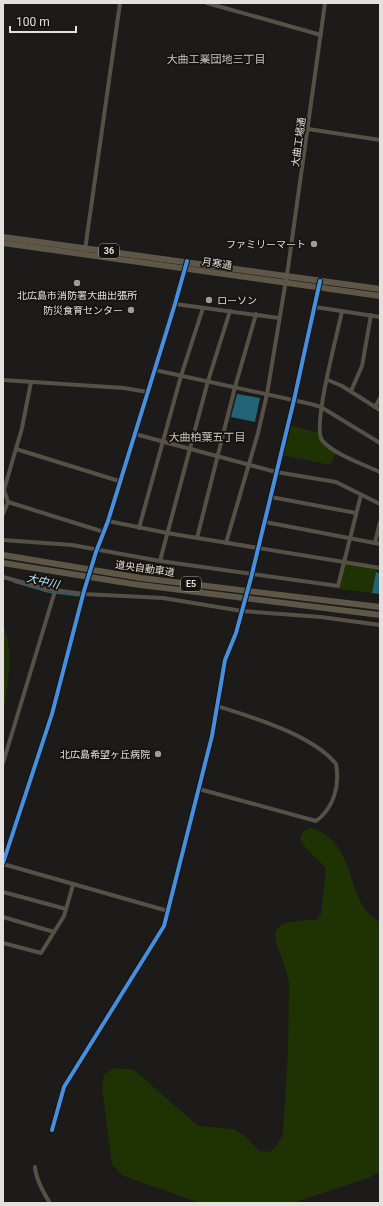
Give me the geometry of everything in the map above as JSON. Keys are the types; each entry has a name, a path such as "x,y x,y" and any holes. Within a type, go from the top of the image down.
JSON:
{"highway":[{"name":"月寒通","path":"3,237 187,261 286,276 380,296"},
{"name":"月寒通","path":"3,244 285,283 320,284 380,289"},
{"name":"道央自動車道","path":"3,555 157,580 380,607"},
{"name":"道央自動車道","path":"3,563 126,583 380,615"}],"street":[{"path":"84,254 120,3"},
{"path":"207,3 321,35"},
{"name":"大曲工場通","path":"226,543 249,465 266,394 285,283 325,3"},
{"path":"308,129 380,140"},
{"path":"168,911 3,864 52,714 84,592 108,521 119,481 155,370 187,261"},
{"path":"52,1130 64,1087 164,926 212,736 225,660 236,633 243,609 265,522 320,284"},
{"path":"175,304 279,318"},
{"path":"315,307 380,317"},
{"path":"138,528 164,442 181,376 203,308"},
{"path":"160,561 208,381 230,311"},
{"path":"342,311 321,407 318,426 321,439 329,447 380,472"},
{"path":"197,538 256,314"},
{"path":"352,392 362,366 371,315"},
{"path":"155,370 321,407 380,443"},
{"path":"3,380 124,388 147,392"},
{"path":"328,380 352,392 380,410"},
{"path":"3,514 8,502 4,489 16,449 31,382"},
{"path":"375,407 380,398"},
{"path":"135,434 276,472 336,482 380,504"},
{"path":"16,449 119,481"},
{"path":"3,540 97,550 251,576 338,586 361,494"},
{"path":"271,497 356,513"},
{"path":"8,502 104,532"},
{"path":"108,521 167,534 258,547 380,568"},
{"path":"265,522 378,543 380,522"},
{"path":"3,577 56,591 163,598 380,625"},
{"path":"3,763 56,591"},
{"path":"199,789 316,821 328,811 336,790 336,764 319,748 263,720 217,706"},
{"path":"3,943 41,953 66,909 73,884"},
{"path":"3,892 66,909"},
{"path":"3,917 54,932"},
{"path":"35,1167 40,1185 50,1203"}],"green space":[{"path":"288,425 320,433 321,439 337,451 330,465 281,455"},
{"path":"344,562 377,568 372,593 338,589"},
{"path":"3,623 9,646 9,670 3,716"},
{"path":"311,828 326,835 337,846 345,860 361,903 369,914 380,921 380,1172 368,1178 292,1203 200,1203 124,1176 112,1165 102,1087 104,1074 115,1068 134,1070 198,1126 233,1129 245,1136 259,1151 269,1152 276,1147 283,1134 288,1053 289,983 277,945 276,936 277,929 283,924 296,921 316,920 321,914 326,868 300,840 303,831"}],"water":[{"path":"237,394 260,398 255,422 231,417"},
{"path":"376,572 380,573 380,594 372,593"}],"waterway":[{"name":"大中川","path":"14,582 48,592 80,596"}],"cycle path":[{"path":"3,863 52,714 84,591 96,552 108,521 187,261"},
{"path":"52,1130 64,1087 164,926 212,736 225,660 236,633 251,578 294,400 320,281"}],"place":[{"name":"ファミリーマート","path":"314,244"},
{"name":"北広島市消防署大曲出張所","path":"77,283"},
{"name":"ローソン","path":"209,300"},
{"name":"防災食育センター","path":"131,310"},
{"name":"北広島希望ヶ丘病院","path":"158,754"}],"district":[{"name":"大曲工業団地三丁目","path":"216,59"},
{"name":"大曲柏葉五丁目","path":"207,437"}]}
